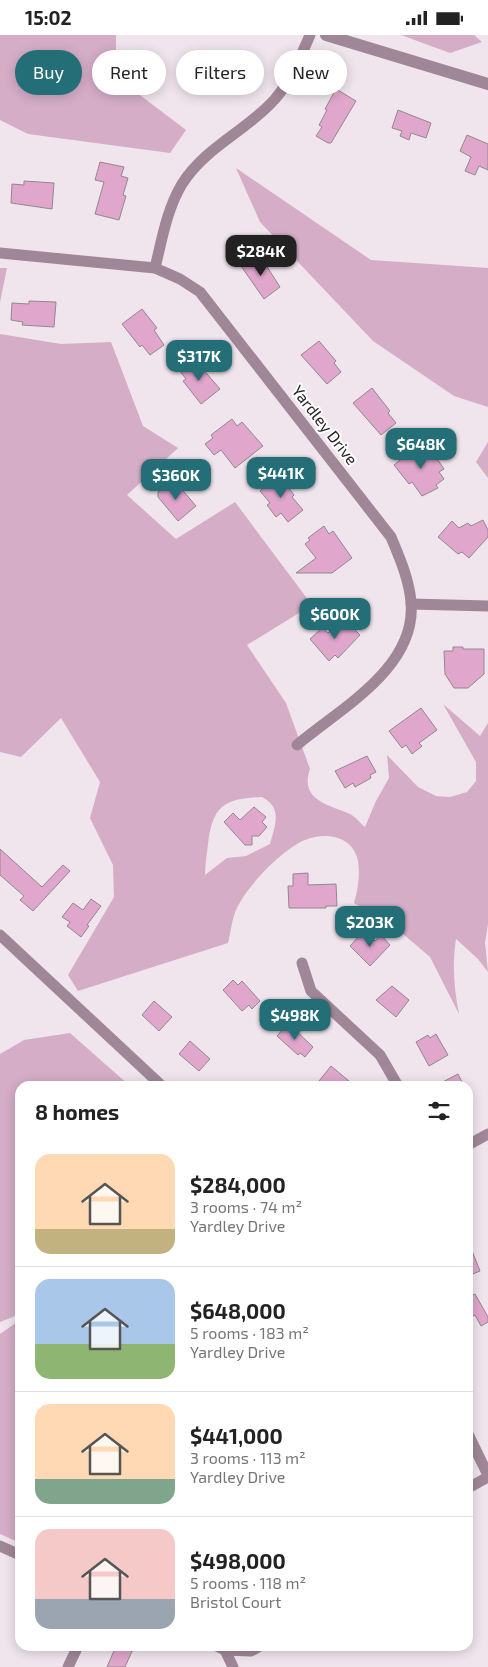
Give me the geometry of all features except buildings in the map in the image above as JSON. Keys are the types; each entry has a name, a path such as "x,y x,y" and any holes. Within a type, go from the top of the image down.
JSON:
{"street":[{"path":"155,268 171,207 183,183 205,156 274,100 292,77 310,35"},
{"path":"326,35 488,84"},
{"name":"Yardley Drive","path":"0,253 122,263 155,268 180,279 200,292 368,505 391,537 404,569 411,605 409,625 402,645 386,671 364,693 297,745"},
{"path":"411,605 488,606"},
{"path":"0,935 157,1081"},
{"path":"302,963 311,991 380,1055 395,1081"},
{"path":"473,1142 488,1134"},
{"path":"473,1445 488,1476 473,1485"},
{"path":"0,1546 15,1553"},
{"path":"68,1667 76,1651"},
{"path":"223,1651 233,1667"}],"shaded area":[{"path":"0,35 116,35 116,50 92,50 92,95 140,95 186,130 170,153 28,134 0,120"},
{"path":"401,35 474,35 482,42 450,53"},
{"path":"236,168 371,260 488,268 488,407 454,396 373,341 260,222"},
{"path":"0,268 7,268 0,302"},
{"path":"0,334 61,344 111,342 143,426 178,448 127,495 176,539 235,502 312,605 247,645 286,703 310,769 308,779 312,794 325,804 352,815 365,827 376,801 389,778 387,755 418,787 436,796 450,797 467,792 476,781 476,762 443,704 480,736 488,723 488,924 485,943 488,972 478,959 456,939 454,977 459,1014 430,957 396,928 354,903 359,874 357,857 354,850 349,844 336,837 320,836 305,840 287,851 258,878 243,897 236,910 228,943 78,991 68,975 114,897 113,865 90,818 100,782 61,718 21,757 0,752","holes":["262,797 273,806 276,817 270,844 246,856 227,858 205,875 210,831 217,813 230,802 238,800"]},
{"path":"488,442 488,478 476,462"},
{"path":"70,1033 124,1081 15,1081 15,1315 0,1322 0,1054 24,1040"},
{"path":"15,1324 15,1541 0,1534 0,1334"}]}
